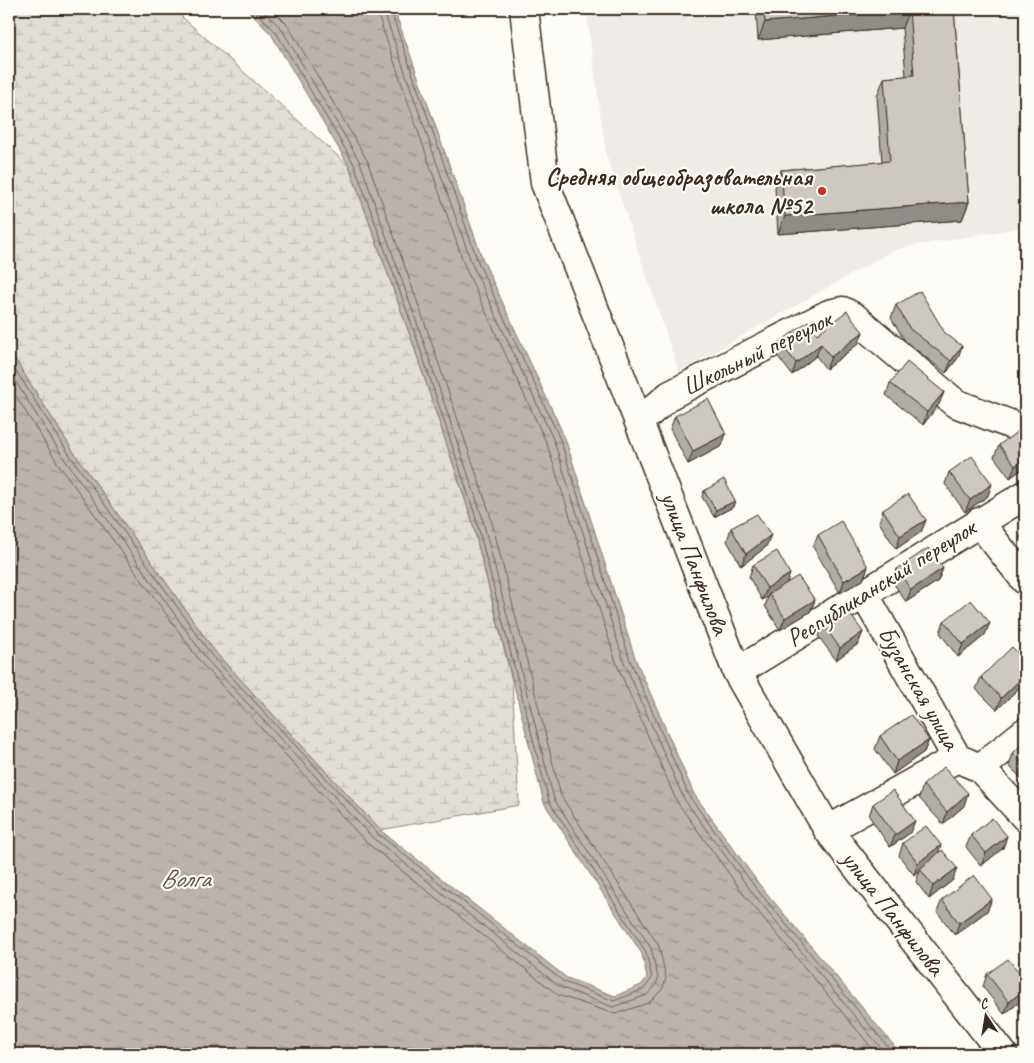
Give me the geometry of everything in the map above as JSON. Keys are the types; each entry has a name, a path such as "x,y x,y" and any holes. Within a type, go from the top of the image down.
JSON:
{"street":[{"name":"улица Панфилова","path":"524,9 545,184 640,421 737,672 828,830 1003,1054"},
{"name":"Школьный переулок","path":"640,421 670,395 829,314 843,311 854,317 955,403 1025,430"},
{"name":"Республиканский переулок","path":"737,672 863,592 1025,495"},
{"path":"979,522 1025,580"},
{"name":"Бузанская улица","path":"863,592 969,763 1025,817"},
{"path":"828,830 969,763 1025,732"}],"shaded area":[{"name":"Средняя общеобразовательная школа №52","path":"586,9 1025,9 1025,227 905,247 890,252 679,372 606,155"}],"green space":[{"path":"9,9 173,9 349,166 412,341 471,517 512,681 519,805 380,830 216,653 73,451 9,350"}],"water":[{"name":"Волга","path":"246,9 394,9 483,260 565,438 635,658 694,794 759,884 901,1054 9,1054 9,350 73,451 216,653 380,830 567,978 615,996 641,985 647,978 642,954 544,803 471,517 412,341 349,166 271,34"}],"building":[{"path":"764,9 954,9 969,202 785,216 781,170 890,161 884,78 914,75 909,10 765,22"},
{"path":"920,291 945,333 962,346 951,361 910,329 896,305"},
{"path":"847,311 863,332 831,357 821,344 796,363 780,342 808,321 817,334"},
{"path":"907,362 944,392 927,412 890,383"},
{"path":"708,399 726,434 693,451 675,416"},
{"path":"1025,426 1025,458 1015,466 999,445"},
{"path":"972,456 992,484 970,500 949,472"},
{"path":"724,479 735,501 716,510 704,491"},
{"path":"908,494 926,520 900,536 883,510"},
{"path":"757,514 771,535 746,554 731,528"},
{"path":"841,521 868,567 844,581 818,535"},
{"path":"928,548 943,568 911,590 897,569"},
{"path":"777,551 790,574 767,588 753,565"},
{"path":"798,576 815,600 785,618 769,594"},
{"path":"971,600 990,623 963,644 944,621"},
{"path":"845,607 863,632 840,648 822,623"},
{"path":"1012,647 1025,660 1025,675 1001,698 981,677"},
{"path":"911,715 929,740 897,761 880,736"},
{"path":"1025,741 1025,765 1013,753"},
{"path":"944,767 968,793 947,812 923,785"},
{"path":"893,790 915,821 895,835 873,804"},
{"path":"992,818 1007,836 986,853 971,835"},
{"path":"926,826 941,845 918,863 903,843"},
{"path":"942,850 957,868 933,886 920,869"},
{"path":"974,875 992,899 959,923 942,900"},
{"path":"1008,959 1025,979 1025,989 1009,1002 987,974"}],"place":[{"name":"Средняя общеобразовательная школа №52","path":"822,191"}]}
